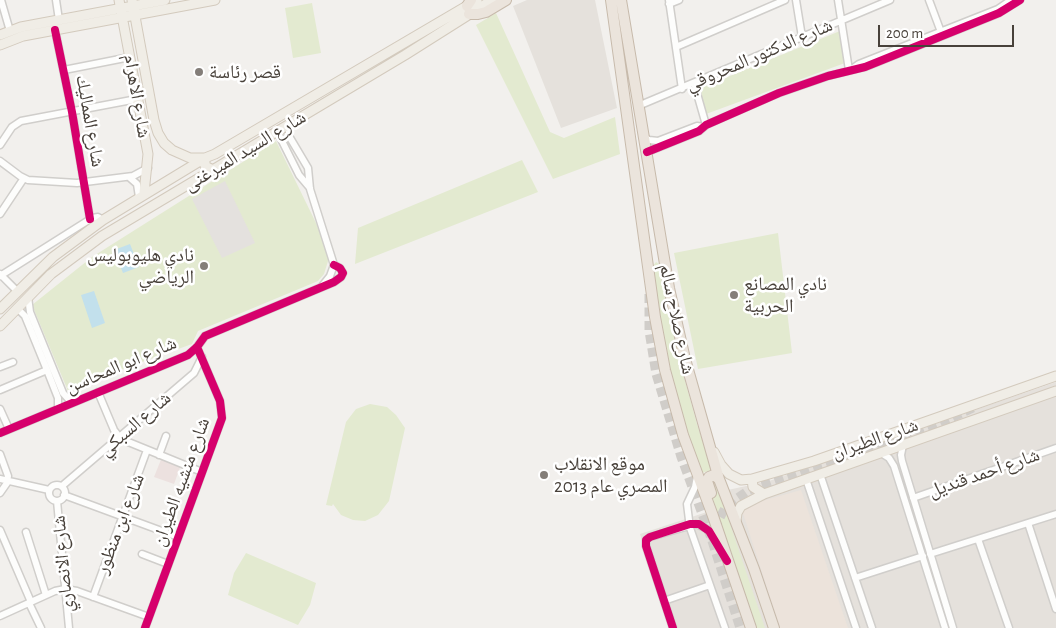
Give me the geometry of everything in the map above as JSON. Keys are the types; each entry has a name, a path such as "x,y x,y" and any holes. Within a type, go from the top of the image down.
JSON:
{"highway":[{"name":"شارع السيد الميرغنى","path":"466,10 479,14 506,0"},
{"name":"شارع صلاح سالم","path":"611,0 656,323 665,370 681,428 751,628"},
{"name":"شارع صلاح سالم","path":"621,0 664,254 683,352 719,479 774,628"},
{"path":"648,257 664,254"},
{"path":"713,516 712,500 707,480 712,475 719,479"}],"main road":[{"path":"0,35 60,20 165,0"},
{"path":"133,7 215,0"},
{"path":"466,10 477,0"},
{"path":"466,10 492,0"},
{"name":"شارع الاهرام","path":"133,7 155,126 162,140 176,152 190,158 205,158"},
{"path":"0,45 23,36 55,30 121,9"},
{"name":"شارع الاهرام","path":"121,9 148,154 148,168 142,195"},
{"name":"شارع السيد الميرغنى","path":"0,326 51,274 81,251 129,219 402,57 466,10"},
{"name":"شارع السيد الميرغنى","path":"0,309 58,253 103,220 205,158 466,10"},
{"path":"176,152 188,168 191,176 188,184"},
{"path":"205,158 205,166 212,170"},
{"name":"شارع الطيران","path":"709,443 721,465 729,474 741,480 752,479 814,461 1056,376"},
{"name":"شارع الطيران","path":"736,521 737,513 741,506 764,494 1056,391"},
{"path":"752,479 752,487 757,492 764,494"}],"street":[{"path":"1,0 10,31"},
{"path":"56,0 60,20"},
{"path":"679,0 669,2 682,89"},
{"path":"676,46 785,0"},
{"path":"796,0 802,37"},
{"path":"838,0 850,70"},
{"name":"شارع الدكتور المحروقي","path":"638,106 682,89 880,2 890,0"},
{"path":"929,0 941,32"},
{"path":"850,70 860,64 998,9 1012,0"},
{"path":"647,152 699,131 705,126 780,93 850,70 865,67 990,17 1011,7 1020,0"},
{"name":"شارع المماليك","path":"55,30 72,112 90,218"},
{"path":"64,70 130,57"},
{"path":"694,83 705,126"},
{"path":"0,144 18,122 137,99"},
{"path":"292,122 289,129 290,136 307,166 310,189 334,266 334,277 342,276 340,268 334,266"},
{"path":"644,137 652,141 658,141 698,126 705,126"},
{"path":"277,131 299,175 310,189"},
{"path":"0,161 24,178 32,181 84,183 129,177 139,174 148,168"},
{"path":"129,177 142,195"},
{"path":"0,214 24,178"},
{"path":"17,291 0,277 90,218 98,217 103,220"},
{"name":"شارع ابو المحاسن","path":"0,433 188,355 206,336 318,288 334,277"},
{"path":"28,297 30,312 63,393 72,403"},
{"path":"17,308 25,316 47,370 58,398 58,409"},
{"name":"شارع منشيه الطيران","path":"145,628 220,426 222,414 220,401 197,347"},
{"name":"شارع السبكي","path":"62,486 194,373 202,357"},
{"path":"0,367 13,362"},
{"path":"0,390 47,370"},
{"path":"98,392 119,438 202,472"},
{"path":"0,409 9,429"},
{"path":"159,455 166,436"},
{"path":"903,445 901,458 952,628"},
{"name":"شارع أحمد قنديل","path":"913,498 1056,448"},
{"name":"شارع ابن منظور","path":"92,597 147,450"},
{"path":"881,453 892,462 945,628"},
{"path":"0,454 7,472 0,493"},
{"path":"892,462 896,458 901,458"},
{"path":"697,473 695,487 687,504 690,524 694,541 726,628"},
{"path":"820,474 872,628"},
{"path":"806,479 856,628"},
{"path":"4,480 49,490 56,485 62,486 64,495 61,500 57,501 50,497 49,490"},
{"path":"810,489 816,484 824,485"},
{"path":"64,495 178,537"},
{"name":"شارع الانصاري","path":"57,501 69,628"},
{"path":"930,554 1056,514"},
{"path":"1028,523 1056,609"},
{"path":"673,628 645,542 650,537 690,524 699,524 708,529 728,561"},
{"path":"0,530 41,628"},
{"path":"26,532 46,594"},
{"path":"978,539 1009,628"},
{"path":"142,554 168,564"},
{"path":"855,578 923,556"},
{"path":"664,601 710,585"},
{"path":"0,616 46,594 65,589 73,590 149,617"}],"shaded area":[{"path":"527,0 595,0 617,108 561,128 513,6"},
{"path":"225,181 255,243 222,258 192,199"},
{"path":"1056,382 1056,628 671,628 640,534 719,508 714,493 769,481"},
{"path":"162,457 181,465 174,484 154,477"},
{"path":"801,490 848,628 780,628 741,507"}],"green space":[{"path":"312,3 321,53 293,58 285,8"},
{"path":"496,13 550,132 564,138 615,117 620,154 553,179 476,25"},
{"path":"840,31 845,63 706,114 698,89"},
{"name":"نادي هليوبوليس الرياضي","path":"276,141 316,223 329,258 324,274 318,281 198,331 192,344 95,379 68,391 32,305 92,257"},
{"path":"522,160 538,192 355,264 358,228"},
{"name":"نادي المصانع الحربية","path":"778,233 792,353 698,369 674,253"},
{"path":"656,262 661,265 685,381 712,470 702,473 671,378 660,328 652,267"},
{"path":"370,404 387,407 396,415 405,428 389,501 378,515 365,521 353,520 341,515 333,504 332,506 326,505 346,422 356,409"},
{"path":"713,480 765,628 753,628 708,483"},
{"path":"246,553 316,583 310,605 298,625 228,595 234,573"}],"water":[{"path":"130,244 139,267 123,273 114,250"},
{"path":"94,291 105,323 92,328 81,295"}],"tunnel":[{"path":"649,294 649,331 656,374 681,457 711,538 740,628"},
{"path":"714,529 725,508 749,490 936,425 973,408"}],"cycle path":[{"path":"647,152 699,131 706,125 779,93 828,76 865,67 999,13 1020,0"},
{"path":"55,30 72,112 90,219"},
{"path":"0,433 188,355 205,336 334,282 343,273 340,268 334,265"},
{"path":"145,628 222,418 220,401 197,347"},
{"path":"673,628 646,546 646,540 690,524 699,524 709,531 727,561"}],"place":[{"name":"قصر رئاسة","path":"199,72"},
{"name":"نادي هليوبوليس الرياضي","path":"204,266"},
{"name":"نادي المصانع الحربية","path":"734,295"},
{"name":"موقع الانقلاب المصري عام 2013","path":"544,475"}]}
